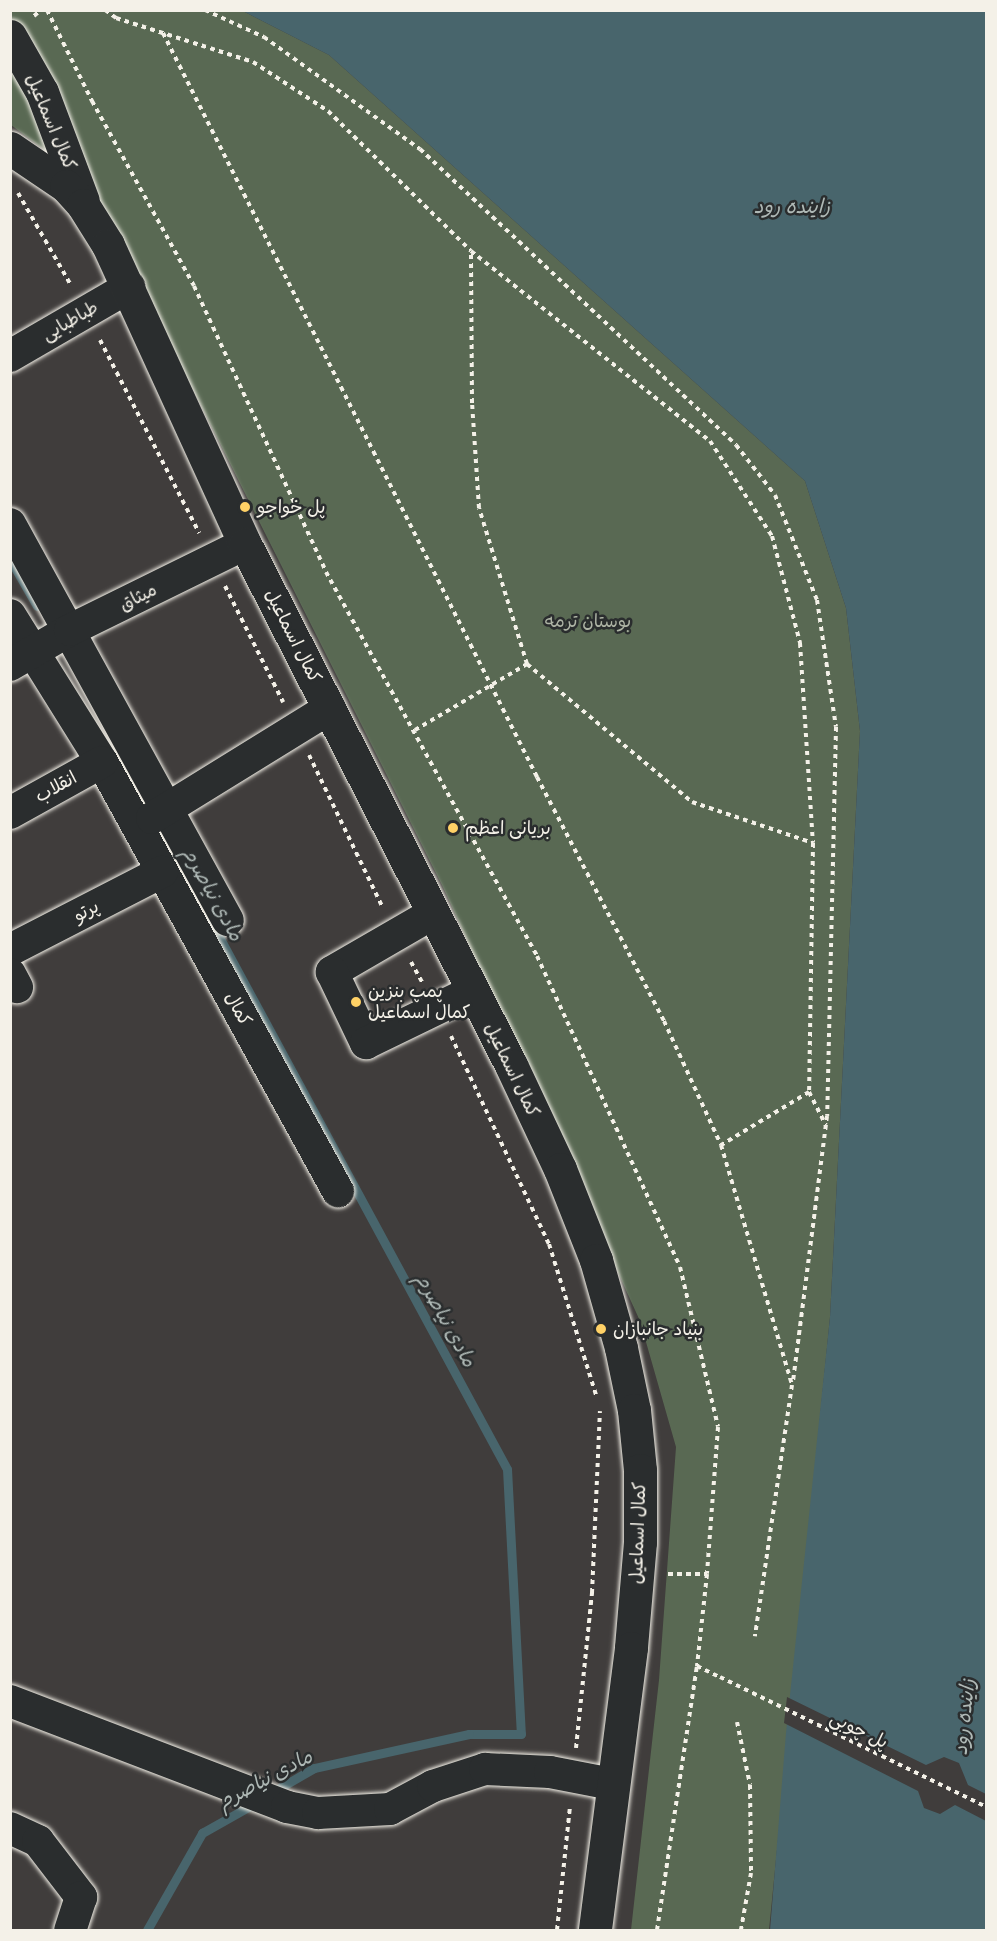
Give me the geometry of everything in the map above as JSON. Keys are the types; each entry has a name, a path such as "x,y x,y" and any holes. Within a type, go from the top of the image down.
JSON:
{"main road":[{"name":"کمال اسماعیل","path":"10,36 42,92 87,211 129,286 245,544 473,991 560,1169 596,1260 621,1348 640,1470 637,1573 631,1648 595,1930"},
{"name":"کمال اسماعیل","path":"10,148 66,186 87,211"}],"street":[{"name":"طباطبایی","path":"10,356 129,286"},
{"path":"10,524 169,808 228,920"},
{"name":"میثاق","path":"21,659 70,630 245,544"},
{"name":"کمال","path":"10,615 21,659 102,762 338,1191"},
{"path":"137,826 330,708"},
{"name":"انقلاب","path":"10,813 102,762"},
{"name":"پرتو","path":"10,950 162,872"},
{"path":"432,914 332,972 366,1043 473,991"},
{"path":"10,1701 264,1798 318,1813 390,1809 433,1786 485,1769 550,1772 612,1784"},
{"path":"10,1828 38,1841 81,1897 70,1930"}],"path":[{"path":"47,10 92,101 194,286 326,572 415,730 537,956 680,1267 718,1427 697,1666 657,1930"},
{"path":"105,10 163,33 253,62 328,111 471,251 710,441 772,536 800,643 813,843 808,1092 826,1125"},
{"path":"205,10 264,37 420,148 736,445 775,495 817,600 836,727 826,1125 792,1385 755,1636"},
{"path":"163,33 491,686 664,1021 721,1145 792,1385"},
{"path":"471,251 472,404 479,508 527,664 692,802 813,843"},
{"path":"415,730 527,664"},
{"path":"721,1145 808,1092"},
{"path":"637,1573 706,1574"},
{"name":"پل چوبی","path":"697,1666 987,1807"},
{"path":"737,1722 750,1785 751,1862 741,1930"}],"green space":[{"name":"بوستان ترمه","path":"11,10 243,11 329,55 805,481 846,608 860,731 830,1317 769,1930 631,1930 659,1680 676,1447 640,1321 442,885 188,380 11,19"},
{"path":"10,67 63,164 11,125"}],"water":[{"name":"زاینده رود","path":"243,11 986,11 986,1930 770,1930 786,1733 830,1317 860,731 846,608 805,481 329,55"}],"pier":[{"path":"787,1697 926,1765 944,1757 959,1763 968,1785 986,1794 986,1821 955,1805 940,1814 924,1808 918,1791 784,1723"}],"waterway":[{"name":"مادی نیاصرم","path":"10,559 37,606"},
{"name":"مادی نیاصرم","path":"210,920 507,1469 521,1734 469,1734 314,1768 271,1793"},
{"name":"مادی نیاصرم","path":"147,1930 202,1833 257,1802"}],"place":[{"name":"پل خواجو","path":"245,507"},
{"name":"بریانی اعظم","path":"453,828"},
{"name":"پمپ بنزین کمال اسماعیل","path":"356,1002"},
{"name":"بنیاد جانبازان","path":"601,1329"}]}
